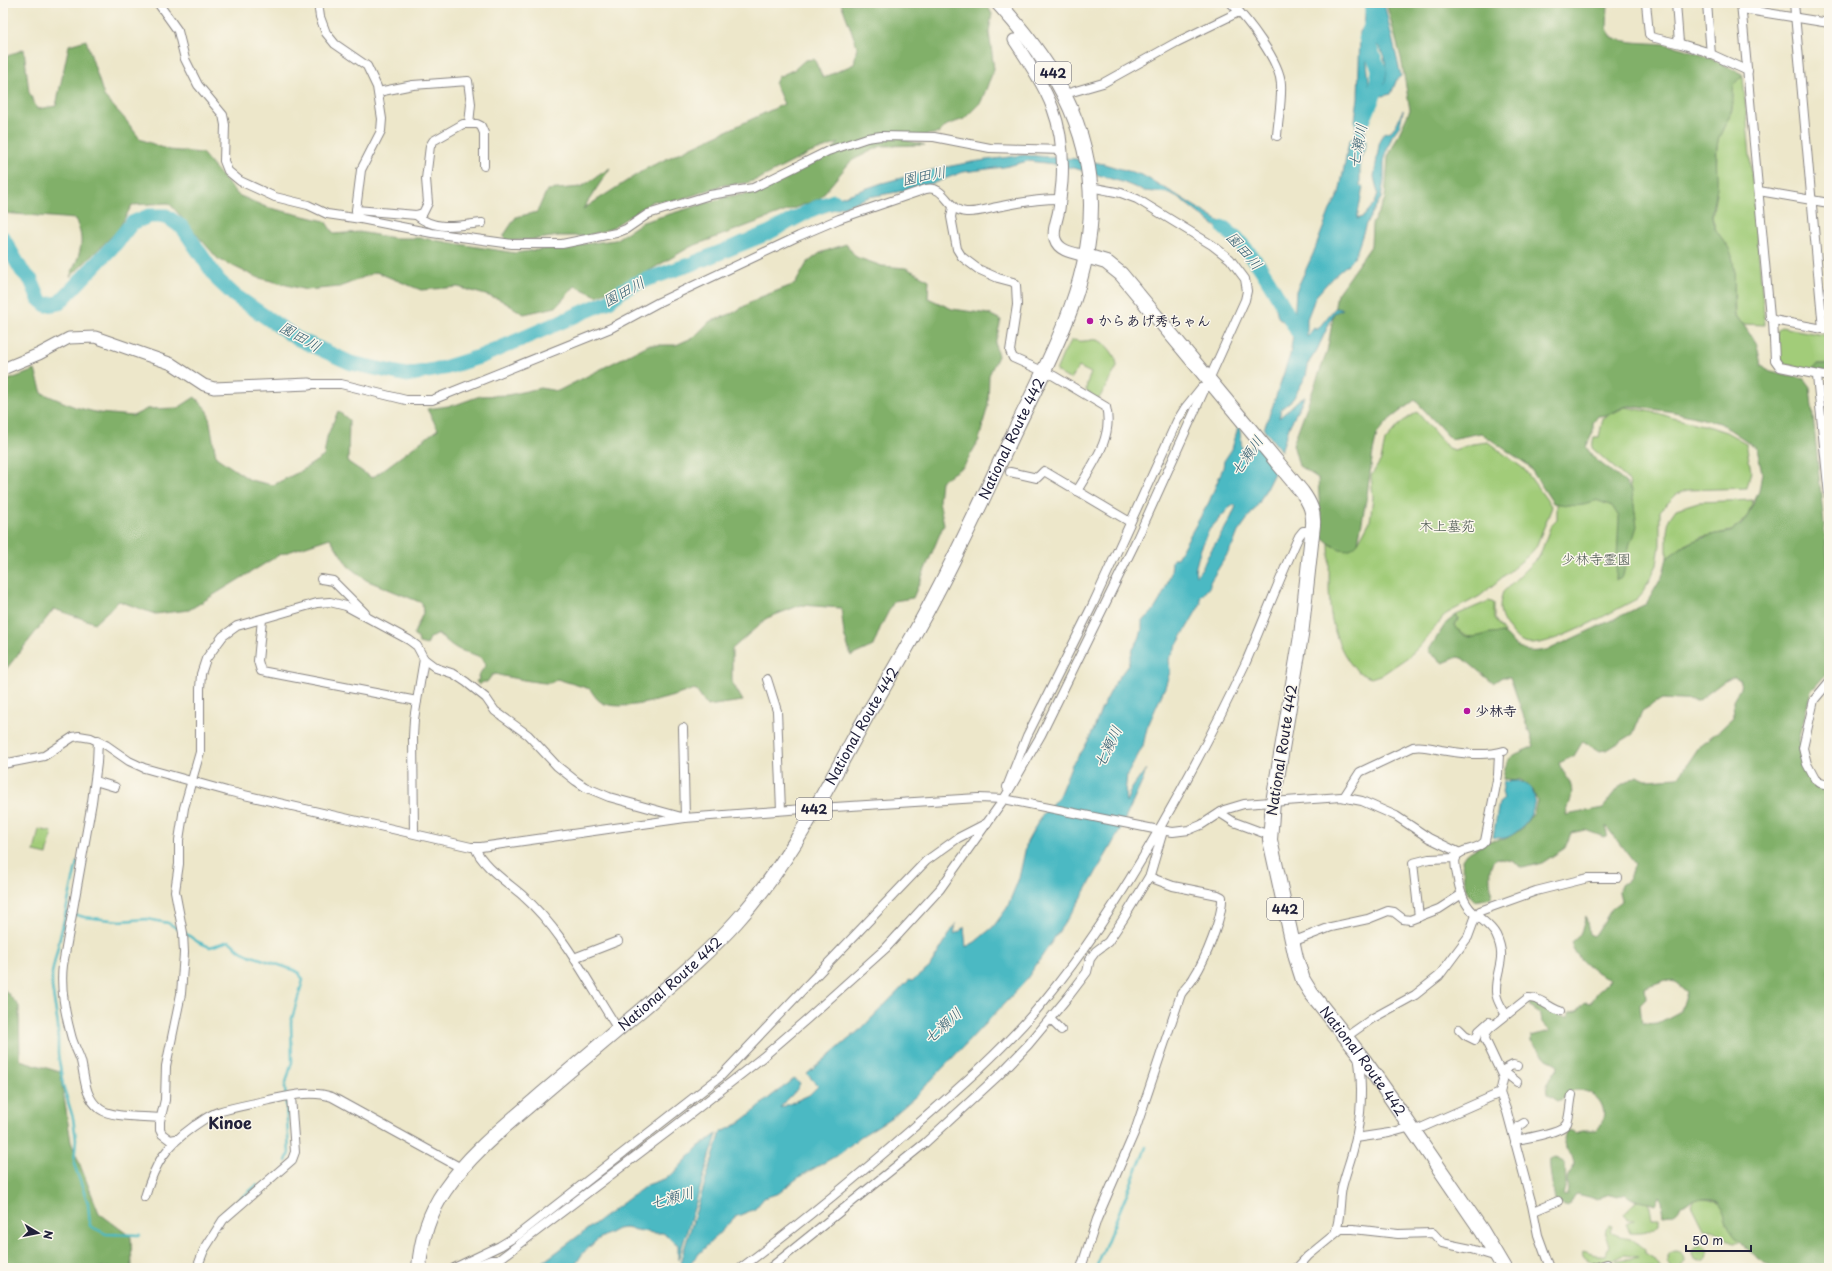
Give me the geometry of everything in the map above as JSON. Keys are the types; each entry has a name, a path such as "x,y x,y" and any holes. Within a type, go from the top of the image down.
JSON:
{"highway":[{"name":"National Route 442","path":"419,1268 423,1238 430,1218 443,1192 461,1168 494,1136 694,964 738,920 779,866 815,808 930,605 1043,371 1073,301 1086,256 1090,217 1089,184 1085,155 1078,128 1065,94 1040,53 998,3"},
{"name":"National Route 442","path":"1086,256 1106,262 1118,270 1302,492 1313,510 1313,531 1301,636 1272,802 1269,835 1292,942 1303,980 1311,994 1357,1051 1482,1231 1501,1262"}],"street":[{"path":"158,3 178,31 185,59 198,85 223,115 225,125 224,161 228,171 240,181 275,197 308,205 327,214 361,219 432,234 512,244 562,244 616,233 626,229 648,214 710,195 753,188 828,151 867,138 881,136 934,137 990,148 1062,150"},
{"path":"318,3 326,33 335,44 367,66 374,79 378,92 382,119 381,130 362,170 356,210 357,216 361,219"},
{"path":"1231,3 1267,51 1280,79 1281,90 1277,136"},
{"path":"1646,3 1650,36 1680,43 1748,71"},
{"path":"1676,3 1680,43"},
{"path":"1707,3 1711,55"},
{"path":"1772,320 1826,330 1812,200 1794,3"},
{"path":"1829,23 1742,6 1775,360 1783,368 1817,376 1829,377"},
{"path":"1065,94 1103,83 1177,42 1239,12"},
{"path":"1014,40 1052,102 1059,128 1062,150 1060,199 1054,230 1057,243 1068,251 1086,256"},
{"path":"378,92 408,86 468,81 471,104 469,124"},
{"path":"356,210 416,215 423,213 428,206 426,186 430,144 455,128 469,124 477,124 483,130 484,166"},
{"path":"488,1268 716,1095 802,1024 886,948 940,889 989,822 1041,736 1067,686 1136,541 1245,300 1247,291 1245,279 1236,266 1224,254 1158,211 1122,193 1089,184"},
{"path":"3,369 39,354 69,338 85,336 95,337 172,364 204,385 214,388 341,384 406,400 432,400 611,328 698,283 798,236 838,219 930,188 939,190 953,207 960,211 970,212 1013,204 1060,199"},
{"path":"1759,191 1829,203"},
{"path":"953,207 951,218 957,249 962,257 978,269 998,278 1013,282 1016,285 1018,305 1010,351 1013,358 1043,371 1102,403 1106,407 1107,432 1104,444 1077,491"},
{"path":"416,215 428,224 436,226 482,223"},
{"path":"1817,376 1829,496"},
{"path":"1004,799 1010,775 1027,736 1093,604 1177,421 1185,408 1208,380"},
{"path":"1010,472 1034,478 1039,477 1044,471 1130,522"},
{"path":"741,1268 856,1176 950,1096 983,1065 1034,1012 1073,964 1137,869 1197,763 1225,707 1268,613 1299,536 1303,531 1313,531"},
{"path":"321,579 333,581 372,620"},
{"path":"176,1139 170,1140 162,1134 160,1118 165,1100 166,1066 182,984 184,944 175,886 179,864 180,826 200,752 200,689 203,668 206,659 220,639 230,630 241,624 282,614 308,604 326,602 346,606 409,640 417,646 424,660 436,668 454,674 466,682 486,698 495,711 528,735 557,766 585,787 609,797 685,818"},
{"path":"262,619 258,661 261,671 417,701"},
{"path":"414,833 413,737 424,660"},
{"path":"767,679 777,711 781,810"},
{"path":"1829,682 1814,700 1803,748 1806,764 1815,779 1820,783 1829,785"},
{"path":"683,728 685,818"},
{"path":"3,764 7,761 44,756 72,737 79,736 98,740 135,765 268,800 475,847 488,847 685,818 781,810 978,798 1004,799 1159,830 1177,832 1189,830 1220,813 1244,804 1344,797 1362,801 1399,817 1429,838 1458,855"},
{"path":"98,740 95,782 63,965 62,991 71,1034 81,1063 83,1081 94,1103 104,1111 112,1113 160,1118"},
{"path":"1344,797 1360,772 1412,747 1418,746 1461,753 1502,752 1485,841 1478,847 1458,855 1413,863 1419,917"},
{"path":"95,782 115,787"},
{"path":"1220,813 1234,822 1269,835"},
{"path":"454,1268 510,1241 720,1077 923,865 939,851 958,838 989,822"},
{"path":"770,1268 925,1143 1000,1074 1050,1019 1085,974 1090,959 1106,944 1111,937 1149,877 1159,830"},
{"path":"475,847 492,869 543,915 574,958 618,1029"},
{"path":"1458,855 1457,877 1462,894 1469,908 1493,930 1501,950 1502,960 1496,992 1506,1015"},
{"path":"1081,1268 1097,1219 1135,1131 1181,994 1192,981 1198,970 1214,931 1222,904 1222,897 1207,892 1167,885 1149,877"},
{"path":"1346,1037 1373,1018 1415,995 1439,976 1468,937 1476,915 1480,911 1546,888 1594,877 1618,878"},
{"path":"1292,942 1331,927 1368,919 1388,911 1392,911 1406,920 1419,917 1447,905 1462,894"},
{"path":"574,958 618,941"},
{"path":"1550,1268 1538,1235 1534,1211 1516,1142 1500,1093 1503,1080 1502,1071 1485,1039 1487,1032 1496,1023 1525,999 1531,997 1560,1010"},
{"path":"1050,1019 1061,1030"},
{"path":"1459,1029 1465,1035 1475,1040 1480,1031 1488,1022 1496,1023"},
{"path":"1335,1233 1338,1224 1343,1184 1356,1138 1362,1101 1357,1051"},
{"path":"1502,1071 1513,1065 1517,1066"},
{"path":"1502,1071 1517,1082"},
{"path":"1356,1138 1412,1129 1500,1093"},
{"path":"145,1197 153,1171 176,1139 206,1118 217,1112 290,1096 314,1094 332,1097 461,1168"},
{"path":"1516,1142 1564,1127 1567,1122 1572,1095"},
{"path":"197,1268 204,1250 223,1220 292,1160 295,1152 290,1096"},
{"path":"1516,1142 1519,1126 1524,1123"},
{"path":"1534,1211 1558,1201"},
{"path":"1297,1268 1335,1233 1344,1229 1394,1234 1429,1232 1435,1234 1442,1243 1471,1248 1501,1262"},
{"path":"469,1268 491,1260 500,1260"},
{"path":"1594,1268 1608,1264"}],"green space":[{"path":"841,3 986,3 992,14 989,32 994,69 981,102 964,119 947,125 939,133 902,139 925,145 881,146 851,161 819,199 690,247 635,279 597,296 575,286 556,307 524,314 499,299 458,287 421,290 376,272 340,287 306,290 256,277 218,259 169,203 132,205 118,230 70,277 79,255 81,242 79,227 75,219 3,213 3,58 24,49 29,92 37,109 56,106 69,45 86,40 104,96 125,119 140,139 169,150 202,153 238,195 266,207 325,221 334,234 359,232 394,238 421,238 515,253 615,240 643,222 730,196 749,194 767,187 829,154 839,143 810,153 759,179 746,183 724,185 676,201 653,201 610,229 586,236 559,236 505,241 504,235 516,217 537,212 547,190 581,187 610,168 583,209 647,168 784,104 775,84 778,77 795,69 805,60 814,59 823,78 854,64 857,46"},
{"path":"1386,3 1608,3 1607,29 1612,37 1625,41 1664,44 1685,49 1714,60 1742,74 1743,77 1736,82 1734,86 1731,113 1721,132 1716,152 1717,187 1712,210 1713,223 1732,256 1734,271 1735,317 1743,324 1757,345 1761,365 1767,370 1804,379 1810,387 1829,573 1829,671 1811,691 1799,740 1801,757 1808,775 1818,786 1829,789 1829,1268 1771,1268 1739,1241 1730,1230 1719,1203 1710,1198 1699,1199 1681,1205 1675,1214 1664,1216 1662,1201 1659,1196 1655,1205 1636,1200 1625,1194 1618,1197 1611,1195 1597,1199 1577,1194 1574,1195 1567,1206 1555,1201 1550,1173 1550,1159 1555,1157 1565,1163 1566,1184 1563,1195 1566,1196 1568,1190 1567,1178 1574,1163 1571,1155 1565,1147 1564,1139 1566,1132 1569,1130 1577,1133 1582,1130 1597,1130 1604,1115 1603,1107 1594,1095 1579,1090 1570,1091 1565,1098 1558,1101 1547,1094 1546,1085 1558,1067 1557,1064 1547,1059 1531,1041 1531,1036 1550,1031 1541,1021 1540,1014 1530,1007 1529,1002 1535,1003 1563,1017 1569,1017 1569,1012 1577,1011 1585,1002 1591,1003 1597,993 1610,979 1586,965 1573,949 1571,942 1581,933 1586,916 1589,934 1594,936 1613,907 1621,901 1619,892 1621,885 1628,880 1635,864 1606,826 1607,835 1604,837 1585,830 1571,833 1565,848 1542,863 1523,868 1512,861 1496,858 1490,872 1492,898 1475,901 1467,892 1462,860 1466,854 1489,841 1505,839 1520,830 1534,812 1537,801 1533,790 1521,780 1503,779 1506,764 1512,756 1534,746 1510,677 1502,677 1493,683 1464,659 1458,657 1443,663 1428,651 1446,623 1456,615 1458,619 1455,625 1465,636 1471,637 1495,632 1502,633 1507,636 1517,647 1526,651 1535,651 1550,649 1646,604 1662,577 1667,558 1682,547 1696,540 1715,534 1730,532 1741,525 1748,515 1759,491 1762,473 1757,448 1720,423 1674,412 1629,406 1608,415 1598,416 1593,423 1593,432 1586,447 1594,458 1626,483 1632,491 1637,526 1630,543 1623,576 1616,580 1619,517 1612,506 1596,500 1586,505 1553,503 1528,465 1481,433 1451,439 1415,400 1390,419 1377,434 1358,543 1353,548 1347,550 1341,549 1329,543 1315,529 1320,515 1318,478 1299,466 1293,444 1327,352 1337,294 1371,246 1372,224 1385,199 1388,157 1410,110 1401,58","holes":["1734,677 1741,680 1740,688 1733,701 1734,717 1719,731 1701,744 1678,778 1646,780 1637,776 1621,785 1603,808 1566,815 1572,793 1568,779 1559,763 1574,756 1583,741 1599,751 1607,750 1633,734 1642,711 1662,699 1698,701 1723,682","1666,980 1675,982 1687,992 1681,1011 1658,1023 1642,1024 1640,1005 1646,999 1645,987"]},
{"path":"1743,77 1765,325 1743,324 1735,317 1734,269 1716,231 1712,217 1716,193 1718,139 1732,110 1733,85 1736,79"},
{"path":"846,244 856,257 882,266 906,268 929,280 928,298 952,309 989,314 1001,320 995,344 998,356 989,375 988,405 979,440 964,466 941,481 939,501 944,524 913,598 894,601 881,626 873,646 851,656 844,634 841,608 801,605 767,618 732,649 732,682 743,701 707,706 695,689 650,702 626,706 615,706 605,704 600,701 590,689 557,679 551,683 545,683 522,680 496,674 492,675 487,682 483,682 479,685 476,681 479,680 478,676 486,665 481,658 456,648 438,634 430,638 427,645 419,643 418,638 414,636 414,633 423,613 422,603 366,580 348,566 330,538 279,555 189,610 155,614 119,601 95,623 54,609 3,673 3,498 6,497 3,492 3,382 35,370 42,393 75,407 99,413 133,416 147,409 178,408 195,397 208,411 216,457 250,480 273,485 301,471 324,456 327,437 338,411 349,420 348,462 372,478 438,429 427,409 455,405 480,396 508,395 540,388 558,391 648,345 676,345 694,337 709,322 733,313 758,298 795,284 807,263 820,253"},
{"path":"1781,327 1829,336 1829,364 1817,364 1813,370 1784,364 1780,358 1777,331"},
{"path":"1072,340 1100,341 1108,347 1116,359 1117,367 1100,397 1096,399 1086,390 1091,373 1079,367 1071,379 1056,371 1064,352"},
{"path":"1817,364 1829,364 1829,372 1813,370"},
{"name":"少林寺霊園","path":"1625,407 1658,413 1711,427 1726,432 1746,443 1751,471 1747,488 1687,490 1677,494 1660,511 1660,545 1657,565 1643,592 1637,599 1597,620 1548,641 1534,644 1524,643 1516,637 1503,621 1500,612 1501,597 1503,592 1540,555 1551,525 1557,519 1557,503 1603,492 1623,512 1635,513 1629,481 1592,448 1594,437 1599,437 1603,418"},
{"name":"木上墓苑","path":"1417,412 1448,448 1454,450 1472,444 1488,442 1524,469 1552,507 1536,547 1530,554 1480,596 1446,614 1419,647 1408,657 1383,674 1371,678 1354,668 1347,659 1337,638 1330,607 1329,543 1346,547 1358,543 1370,521 1373,497 1371,476 1381,460 1385,441 1402,422"},
{"path":"1753,500 1748,515 1735,530 1702,537 1682,547 1667,558 1667,532 1669,519 1676,509 1698,502"},
{"path":"1489,601 1494,603 1494,618 1505,634 1498,633 1472,637 1466,636 1460,632 1455,625 1458,619 1456,615"},
{"path":"39,829 52,832 47,855 34,852"},
{"path":"3,988 19,1006 20,1060 60,1072 71,1142 99,1213 131,1237 132,1268 3,1268"},
{"path":"1700,1198 1713,1200 1719,1203 1725,1215 1728,1227 1741,1242 1733,1243 1716,1231 1704,1229 1692,1205 1695,1200"},
{"path":"1637,1201 1645,1201 1649,1205 1652,1218 1660,1218 1660,1223 1646,1231 1630,1232 1626,1224 1634,1220 1627,1220 1624,1214"},
{"path":"1609,1225 1613,1226 1611,1232 1618,1236 1630,1238 1645,1250 1645,1253 1653,1258 1660,1268 1611,1268 1609,1264 1621,1259 1639,1257 1623,1255 1615,1259 1592,1263 1585,1258 1583,1251 1597,1255 1606,1255 1609,1246 1606,1236"},
{"path":"1700,1245 1707,1250 1708,1253 1703,1260 1700,1261 1693,1256 1692,1253 1697,1246"},
{"path":"1676,1251 1682,1254 1685,1260 1682,1266 1676,1269 1670,1266 1667,1260 1670,1254"}],"water":[{"path":"1366,3 1384,3 1401,76 1397,79 1391,94 1382,96 1380,93 1386,75 1385,62 1381,50 1377,45 1369,50 1367,62 1370,110 1365,130 1366,146 1360,160 1360,186 1363,187 1357,219 1363,217 1375,203 1378,193 1374,177 1380,139 1384,133 1391,131 1396,125 1403,110 1400,125 1392,136 1384,158 1384,180 1381,198 1366,224 1356,254 1316,296 1307,319 1307,337 1314,328 1317,330 1335,308 1343,309 1334,313 1317,350 1309,362 1306,376 1293,399 1281,409 1279,418 1305,396 1290,425 1281,451 1264,429 1290,355 1293,335 1292,329 1278,317 1272,292 1265,278 1258,270 1220,230 1180,199 1168,193 1144,191 1122,182 1077,169 1054,164 1028,161 1004,167 963,172 934,183 869,197 848,205 794,221 768,233 791,219 833,200 882,183 936,169 972,162 1024,155 1076,159 1104,164 1142,175 1228,227 1238,237 1241,249 1268,273 1273,280 1277,299 1283,314 1294,322 1296,291 1313,254 1330,210 1339,194 1349,141 1355,136 1356,132 1355,119 1358,98 1360,32 1364,26"},
{"path":"1239,423 1243,456 1247,453 1254,441 1277,467 1259,503 1238,532 1233,545 1210,582 1210,586 1200,598 1201,603 1169,659 1170,672 1165,687 1147,728 1143,746 1127,775 1125,793 1126,803 1130,791 1146,769 1143,780 1119,832 1082,897 1024,983 916,1096 892,1117 860,1137 841,1153 799,1177 779,1193 764,1198 755,1209 735,1217 691,1262 689,1268 682,1268 681,1259 721,1132 741,1122 772,1095 794,1079 800,1083 780,1108 809,1095 818,1086 807,1074 862,1028 909,980 912,981 929,968 956,923 954,934 964,927 966,947 975,942 993,927 1007,908 1019,878 1027,842 1042,815 1059,796 1072,764 1083,750 1116,681 1128,665 1133,649 1142,630 1142,620 1152,613 1164,592 1171,572 1173,558 1177,558 1209,502 1223,468 1224,461 1232,449","holes":["1234,505 1236,506 1228,524 1196,575 1195,570 1200,551 1209,530 1229,508"]},
{"path":"1514,780 1525,784 1532,790 1534,807 1524,825 1516,832 1506,838 1493,837 1499,803 1504,799 1502,792 1504,782"},
{"path":"717,1134 678,1260 678,1245 663,1233 653,1233 625,1228 617,1229 597,1240 583,1253 573,1268 535,1268 647,1185 667,1178 675,1172 698,1147"}],"waterway":[{"name":"七瀬川","path":"1363,121 1376,90 1379,69 1366,39 1373,20 1372,3"},
{"name":"園田川","path":"3,238 22,271 31,280 39,299 46,305 59,303 116,243 132,223 149,216 166,216 183,228 218,280 234,295 296,338 351,363 407,375 444,368 482,356 609,301 623,290 637,283 694,263 768,233 813,209 834,201"},
{"name":"園田川","path":"1224,228 1236,238 1257,263 1297,331"},
{"path":"77,862 52,973 52,987 58,1026 58,1054 63,1085 73,1118 76,1139 74,1164 88,1203 90,1226 106,1234 140,1235"},
{"path":"66,912 84,917 120,921 147,919 168,923 180,930"},
{"path":"185,933 198,942 210,947 229,941 241,951 249,955 294,970 299,973 303,980 291,1022 292,1062 285,1086 289,1153 286,1161"},
{"path":"1096,1268 1146,1147"},
{"path":"192,1268 199,1249 219,1217 257,1185"}],"place":[{"name":"からあげ秀ちゃん","path":"1090,321"},
{"name":"少林寺","path":"1467,711"}],"district":[{"name":"Kinoe","path":"230,1123"}]}
